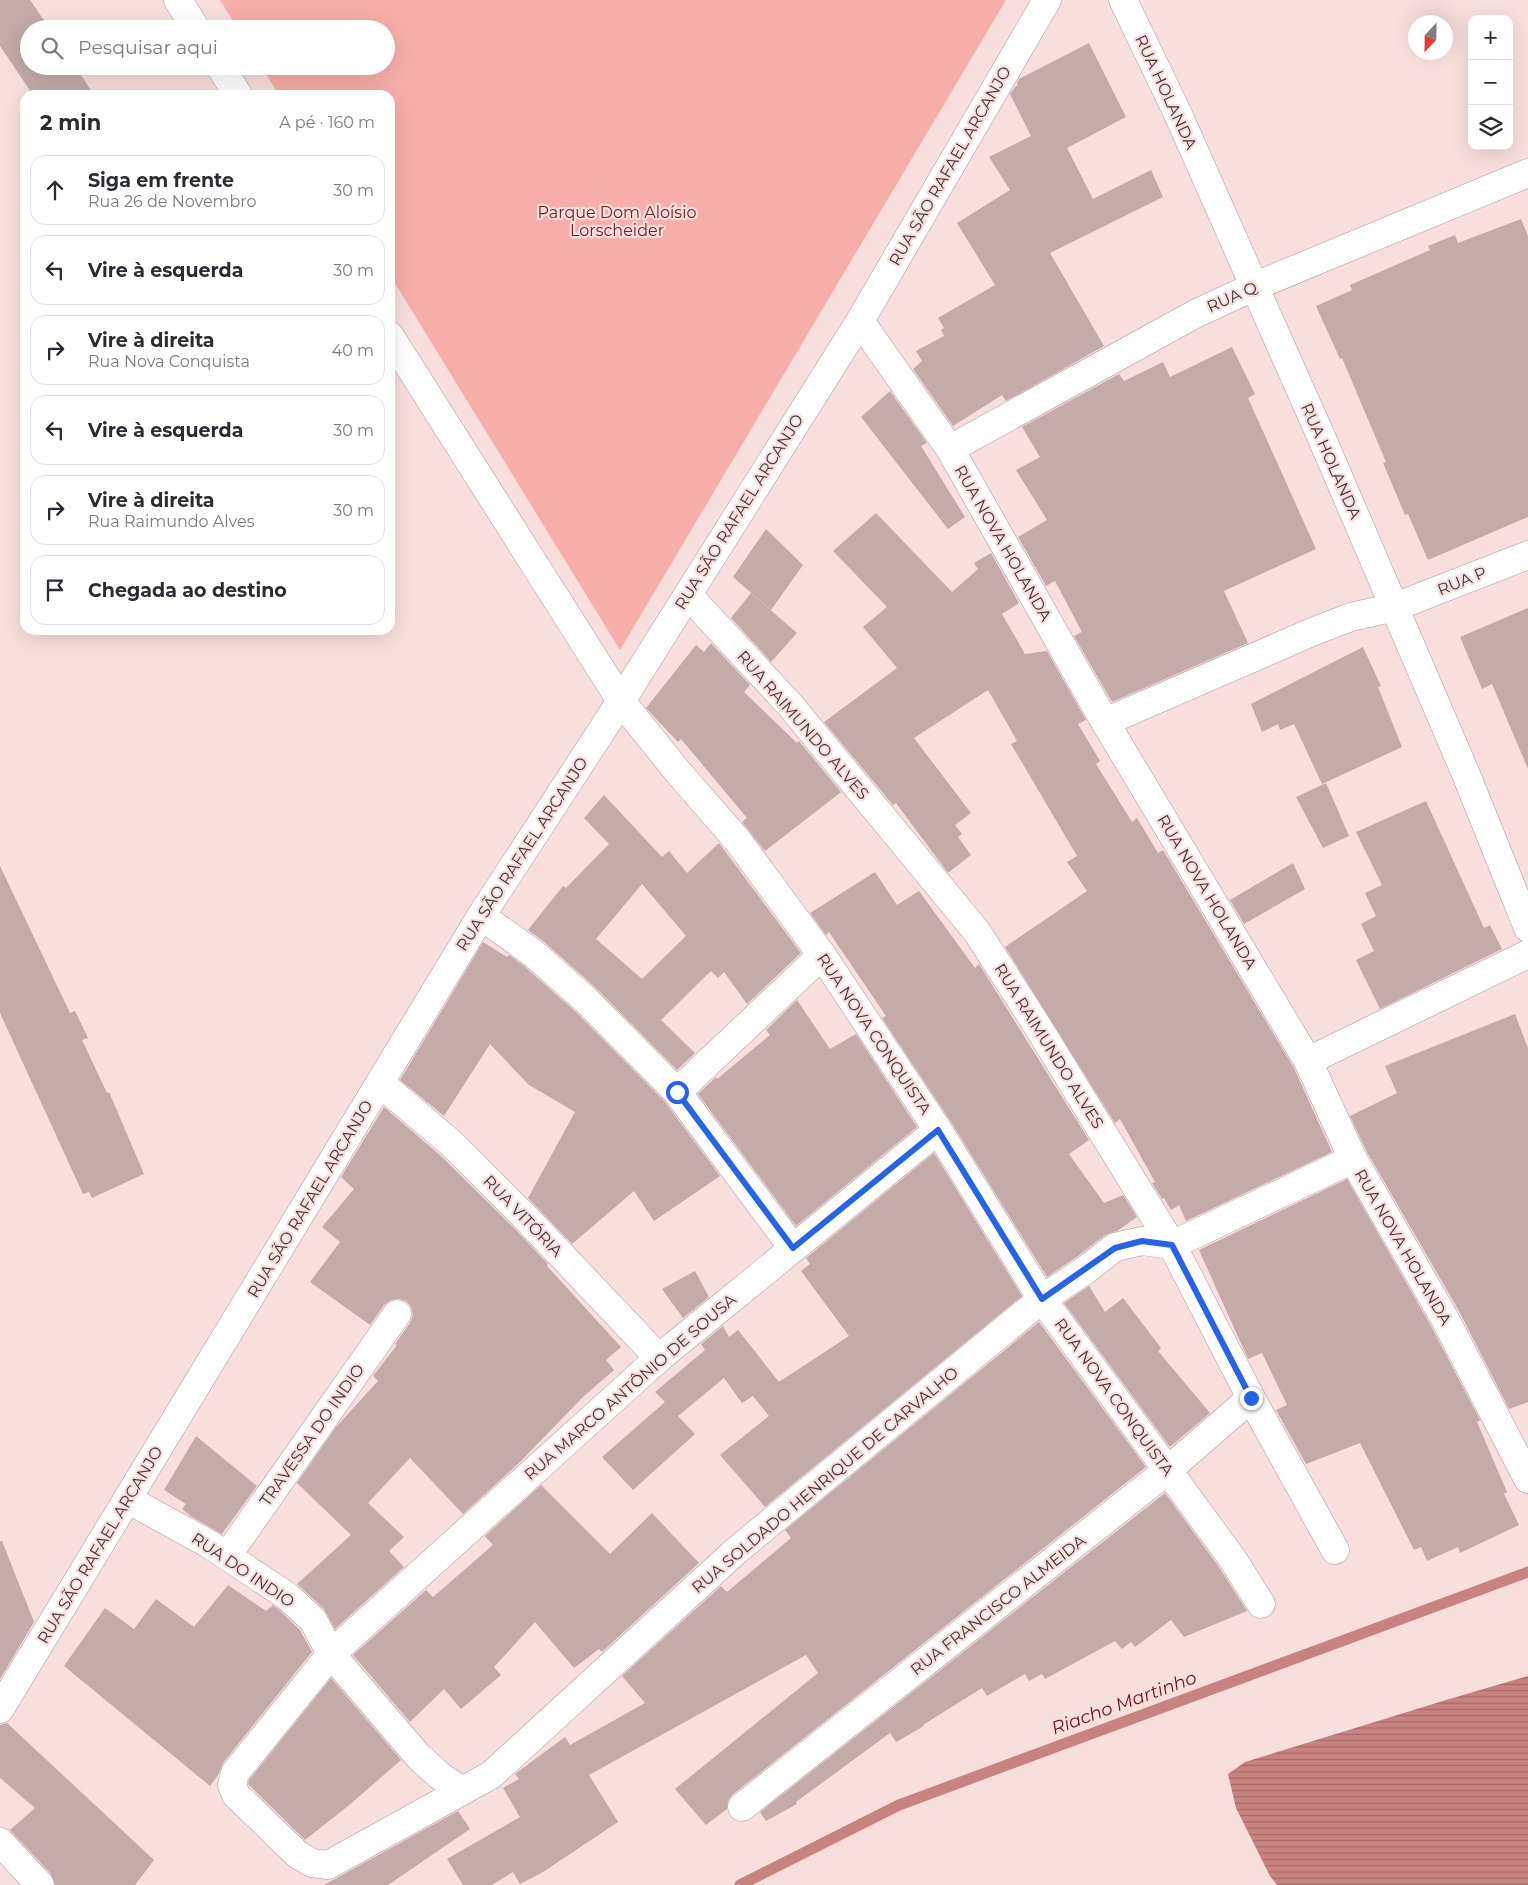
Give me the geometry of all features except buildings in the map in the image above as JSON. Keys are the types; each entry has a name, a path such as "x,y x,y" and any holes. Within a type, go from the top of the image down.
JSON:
{"street":[{"path":"178,0 190,20"},
{"name":"RUA SÃO RAFAEL ARCANJO","path":"0,1709 481,916 620,701 860,321 1047,0"},
{"name":"RUA HOLANDA","path":"1123,0 1177,112 1396,608 1528,928"},
{"path":"226,75 235,90"},
{"name":"RUA Q","path":"950,449 1195,314 1253,287 1528,173"},
{"name":"RUA NOVA HOLANDA","path":"860,321 950,449 1105,722 1308,1061 1353,1159 1445,1319 1528,1479"},
{"name":"RUA NOVA CONQUISTA","path":"395,344 620,701 738,841 822,955 938,1130 1042,1299 1232,1558 1261,1604"},
{"name":"RUA P","path":"1105,722 1312,632 1351,617 1396,608 1528,555"},
{"name":"RUA RAIMUNDO ALVES","path":"688,594 790,706 977,932 1034,1019 1172,1245 1251,1398 1335,1550"},
{"path":"481,916 532,953 587,1001 677,1092 793,1248"},
{"path":"1308,1061 1528,954"},
{"path":"677,1092 822,955"},
{"name":"RUA VITÓRIA","path":"380,1082 452,1144 527,1219 659,1358"},
{"name":"RUA MARCO ANTÔNIO DE SOUSA","path":"328,1864 312,1863 297,1854 236,1794 232,1785 236,1774 331,1654 659,1358 938,1130"},
{"path":"1172,1245 1353,1159"},
{"name":"RUA SOLDADO HENRIQUE DE CARVALHO","path":"328,1864 491,1775 737,1550 1042,1299 1115,1248 1142,1241 1172,1245"},
{"name":"TRAVESSA DO INDIO","path":"227,1556 397,1314"},
{"name":"RUA FRANCISCO ALMEIDA","path":"742,1808 1168,1470 1251,1398"},
{"name":"RUA DO INDIO","path":"127,1500 209,1544 288,1596 313,1620 331,1654 419,1757 440,1776 462,1791"},
{"path":"0,1842 40,1885"}],"green space":[{"name":"Parque Dom Aloísio Lorscheider","path":"220,0 1006,0 620,650 395,283 395,90 276,90 267,75 395,75 395,20 232,20"}],"shaded area":[{"path":"1528,1676 1528,1885 1277,1885 1270,1876 1236,1808 1228,1774 1245,1762"}],"waterway":[{"name":"Riacho Martinho","path":"740,1885 899,1805 1528,1572"}],"route":[{"path":"677,1092 793,1248 938,1130 1042,1299 1115,1248 1142,1241 1172,1245 1251,1398"}]}
